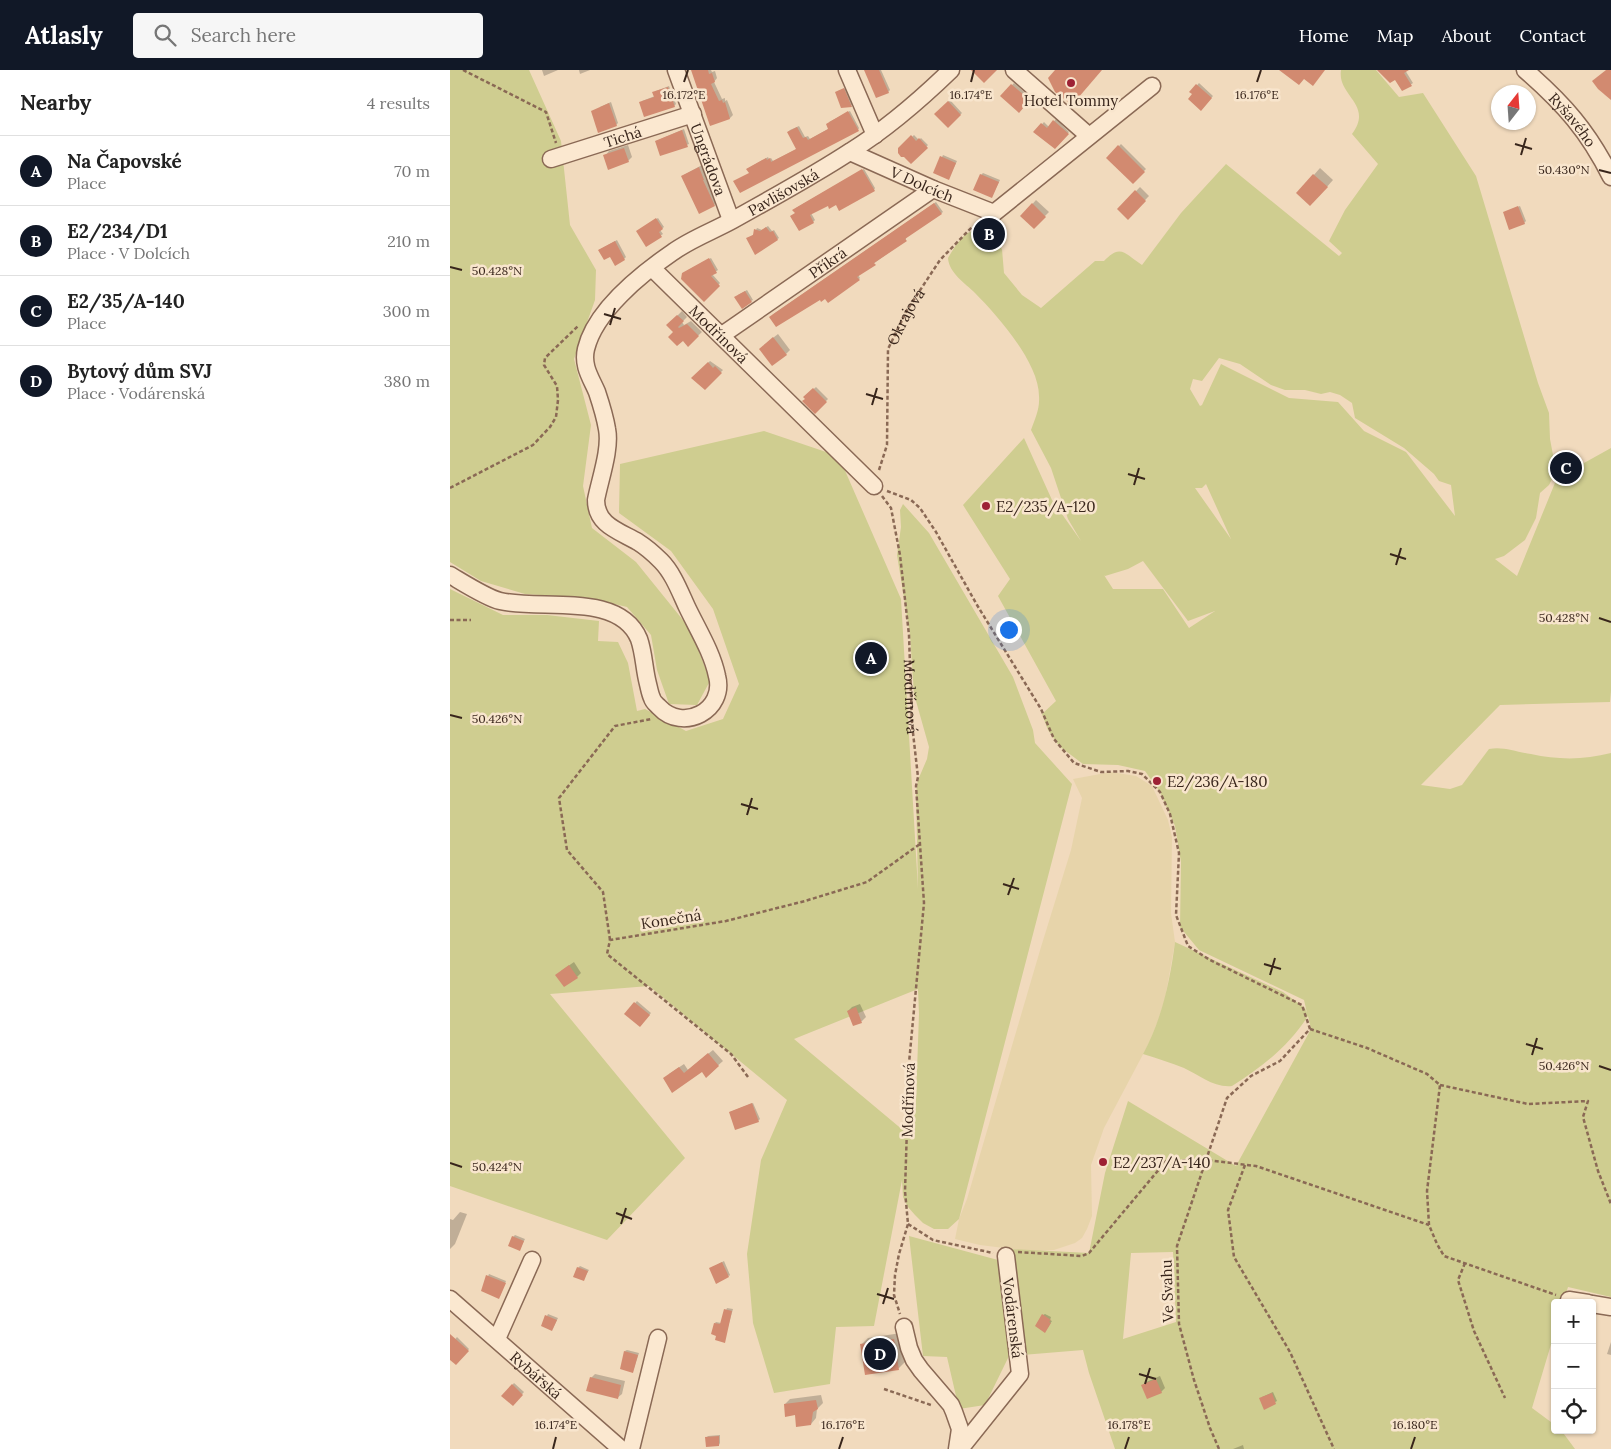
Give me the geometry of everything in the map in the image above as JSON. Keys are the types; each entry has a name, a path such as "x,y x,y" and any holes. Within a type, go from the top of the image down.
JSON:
{"street":[{"name":"Ungrádova","path":"676,70 732,220"},
{"path":"847,70 875,135"},
{"name":"Pavlišovská","path":"676,718 690,719 703,713 714,701 719,683 714,662 677,585 663,563 640,543 609,527 601,518 596,508 608,440 607,429 597,393 586,368 584,358 589,338 612,304 628,288 674,251 850,152 920,100 951,70"},
{"path":"1014,70 1089,136"},
{"name":"Ryšavého","path":"1525,70 1570,113 1586,132 1611,177"},
{"path":"994,213 1152,86"},
{"name":"Tichá","path":"556,157 693,114"},
{"name":"V Dolcích","path":"850,152 933,189 994,213"},
{"name":"Příkrá","path":"722,335 933,189"},
{"name":"Modřínová","path":"652,268 874,486"},
{"path":"450,575 499,601 598,608 628,623 639,639 652,700 663,711 676,718"},
{"name":"Vodárenská","path":"958,1449 1020,1374 1006,1256"},
{"name":"Rybářská","path":"497,1340 532,1260"},
{"name":"Rybářská","path":"450,1299 621,1449"},
{"path":"1596,1305 1611,1307"},
{"name":"Vodárenská","path":"904,1327 914,1360 954,1412 960,1429 958,1449"},
{"path":"631,1449 658,1338"}],"path":[{"path":"463,70 546,112 556,157"},
{"name":"Okrajová","path":"874,486 887,445 888,349 907,310 940,260 970,229 994,213"},
{"path":"450,488 533,445 550,427 556,417 558,386 544,365 545,358 584,321"},
{"path":"874,486 911,500 920,508 1041,709 1054,739 1074,763 1101,772 1128,771 1142,774 1160,792 1170,814 1179,853 1176,915 1188,946 1210,960 1302,1005 1310,1029 1367,1048 1427,1074 1440,1085 1528,1104 1588,1101 1583,1117 1598,1171 1611,1204"},
{"name":"Modřínová","path":"874,486 892,508 900,555 909,635 912,724 918,777 916,786 924,903 908,1063 905,1191 908,1224 895,1275 894,1295 904,1327"},
{"path":"450,620 471,620"},
{"path":"676,718 646,719 614,726 559,798 568,850 603,892 610,940 607,954 731,1054 748,1077"},
{"name":"Konečná","path":"610,940 726,922 867,882 920,844"},
{"name":"Ve Svahu","path":"1219,1449 1194,1380 1179,1324 1177,1246 1227,1098 1251,1076 1280,1061 1310,1029"},
{"path":"1440,1085 1427,1192 1429,1224 1436,1244 1444,1256 1566,1299"},
{"path":"908,1224 933,1240 1006,1256 1021,1251 1082,1256 1089,1253 1166,1161 1206,1160 1256,1166 1429,1224"},
{"path":"1246,1165 1228,1210 1234,1257 1290,1352 1334,1449"},
{"path":"1464,1263 1458,1280 1474,1331 1505,1398"},
{"path":"884,1389 954,1412"}],"shaded area":[{"path":"450,70 529,70 561,141 570,225 596,270 595,300 574,359 591,425 583,486 592,528 636,562 691,630 710,681 697,705 669,704 657,670 651,635 627,607 589,598 525,594 481,581 450,562"},
{"path":"1341,70 1376,70 1399,97 1423,93 1476,176 1538,383 1549,413 1550,439 1556,471 1549,485 1540,493 1536,518 1525,540 1504,556 1495,559 1517,576 1557,478 1611,448 1610,702 1500,705 1421,785 1450,789 1462,785 1489,749 1494,748 1561,758 1591,757 1611,753 1611,1297 1568,1287 1564,1299 1551,1299 1551,1344 1532,1408 1551,1422 1551,1434 1564,1434 1575,1449 1115,1449 1083,1350 1009,1356 985,1405 959,1409 947,1357 923,1356 909,1236 998,1260 1010,1249 1089,1253 1105,1173 1128,1101 1236,1166 1311,1029 1308,1016 1292,1038 1274,1056 1232,1086 1213,1083 1184,1068 1143,1054 1150,1041 1164,1000 1175,942 1283,992 1305,1008 1307,1013 1304,1000 1199,950 1180,927 1181,862 1175,826 1160,792 1145,771 1118,765 1083,764 1059,746 1048,730 1042,714 1056,701 998,596 1010,579 963,505 1024,438 1052,500 1081,541 1068,519 1051,468 1031,430 1039,405 1037,383 1032,369 1016,341 1005,327 975,293 954,273 948,258 964,236 973,231 978,231 1002,249 1004,273 1022,295 1041,308 1095,261 1104,261 1115,252 1123,252 1142,265 1181,213 1226,164 1339,256 1342,253 1329,241 1345,210 1378,164 1352,134 1358,124 1359,115 1357,107 1341,79","holes":["1219,358 1240,364 1271,385 1285,390 1305,390 1321,394 1330,392 1340,395 1352,403 1355,418 1404,448 1434,474 1439,481 1451,485 1455,516 1406,452 1364,431 1338,402 1289,398 1221,364 1200,406 1190,389 1193,379 1202,381","1206,484 1231,539 1195,488 1202,488","1143,561 1188,621 1215,611 1189,628 1163,589 1113,589 1104,575 1128,569","1173,1252 1176,1322 1123,1339 1131,1253"]},
{"path":"764,431 832,454 843,466 901,599 918,889 916,792 929,747 914,694 910,635 897,555 901,527 900,510 903,504 929,533 1013,677 1033,730 1035,743 1072,784 959,1219 948,1229 934,1229 923,1223 908,1207 903,1197 902,1180 874,1326 836,1327 830,1384 774,1393 753,1323 747,1254 761,1160 787,1100 649,986 550,994 685,1158 607,1240 450,1186 450,589 503,615 547,615 599,621 598,641 618,642 628,663 637,711 645,709 686,731 723,719 739,684 713,609 671,551 619,513 620,464","holes":["918,989 916,1100 910,1136 794,1039"]},
{"path":"1111,772 1136,776 1152,786 1168,820 1172,837 1171,913 1175,942 1165,999 1158,1021 1149,1043 1104,1128 1091,1165 1092,1216 1082,1238 1075,1243 1054,1250 1029,1251 980,1245 955,1239 959,1219 967,1199 1071,850 1082,798 1073,779"}],"building":[{"path":"691,70 708,70 709,74 712,73 715,82 711,84 719,101 725,102 730,119 710,126"},
{"path":"864,70 879,70 889,93 876,98"},
{"path":"971,70 997,70 984,83"},
{"name":"Hotel Tommy","path":"1055,70 1102,70 1072,105 1055,92 1048,78"},
{"path":"1279,70 1325,70 1313,86 1304,79 1299,85"},
{"path":"1377,70 1409,70 1404,73 1412,86 1402,91 1395,80 1390,83"},
{"path":"1606,70 1611,70 1611,100 1592,81"},
{"path":"1011,84 1030,100 1019,113 1000,96"},
{"path":"1196,84 1212,98 1201,111 1188,99 1192,94 1189,92"},
{"path":"668,87 675,107 644,117 639,102 654,97 652,92"},
{"path":"844,88 852,107 841,108 835,92"},
{"path":"948,101 961,115 948,128 934,114"},
{"path":"609,103 617,126 598,133 591,111"},
{"path":"848,111 859,131 740,193 733,181 749,173 746,169 766,158 767,160 770,158 771,162 796,149 787,132 797,127 803,138 806,137 808,140 828,129 826,124"},
{"path":"1053,120 1069,134 1055,149 1033,132 1041,123 1047,128"},
{"path":"682,130 688,147 660,156 655,141"},
{"path":"911,135 916,141 919,138 928,148 911,164 904,157 901,157 898,153 898,148"},
{"path":"1118,145 1145,172 1133,184 1106,158"},
{"path":"624,148 629,162 608,170 603,155"},
{"path":"940,156 956,163 949,180 933,173"},
{"path":"699,167 715,206 699,214 681,176"},
{"path":"862,169 875,191 839,211 836,205 829,209 828,206 810,215 814,223 799,231 790,216 795,213 792,210"},
{"path":"980,174 999,182 992,198 973,190"},
{"path":"1313,174 1328,187 1310,206 1296,193"},
{"path":"1135,190 1146,201 1128,220 1117,209"},
{"path":"934,203 942,214 874,263 876,265 857,277 860,280 828,303 825,299 821,302 820,300 776,327 769,317"},
{"path":"1032,203 1046,217 1034,229 1020,216"},
{"path":"1518,206 1525,224 1509,230 1503,212"},
{"path":"656,218 663,229 659,232 662,237 646,247 636,231"},
{"path":"766,227 770,232 773,231 778,240 755,255 746,238 753,235 754,229 760,231"},
{"path":"615,241 625,260 615,266 610,257 604,260 598,250"},
{"path":"709,258 717,273 711,276 720,286 704,302 681,279 682,273"},
{"path":"745,291 752,302 742,309 734,297"},
{"path":"677,315 684,321 679,328 687,324 699,336 688,347 683,341 677,346 668,337 673,332 666,325"},
{"path":"773,337 787,355 772,366 759,349"},
{"path":"708,362 713,368 715,366 722,373 705,390 691,378"},
{"path":"813,388 827,402 815,414 802,401 805,399 803,397"},
{"path":"569,965 578,978 564,987 555,975"},
{"path":"634,1002 650,1015 640,1027 624,1014"},
{"path":"856,1007 862,1023 853,1026 847,1011"},
{"path":"708,1053 719,1066 706,1078 702,1072 672,1093 663,1078 679,1067 684,1073"},
{"path":"752,1103 759,1122 735,1130 729,1112"},
{"path":"512,1236 524,1241 520,1251 508,1246"},
{"path":"722,1262 729,1277 716,1284 709,1268"},
{"path":"577,1267 588,1271 584,1281 573,1277"},
{"path":"486,1275 506,1283 499,1299 481,1291"},
{"path":"724,1309 732,1311 725,1343 715,1340 716,1336 711,1334 714,1323 720,1324"},
{"path":"1042,1314 1051,1320 1045,1333 1035,1326"},
{"path":"545,1315 557,1320 552,1331 541,1326"},
{"path":"450,1334 469,1351 456,1365 450,1360"},
{"path":"894,1339 899,1370 865,1375 860,1344"},
{"path":"624,1351 638,1355 633,1373 620,1369"},
{"path":"590,1377 621,1385 618,1399 586,1391"},
{"path":"1156,1379 1162,1393 1147,1399 1141,1385"},
{"path":"512,1384 523,1395 513,1406 501,1396"},
{"path":"1272,1393 1276,1404 1264,1410 1259,1398"},
{"path":"816,1400 818,1409 813,1412 811,1425 796,1427 795,1415 785,1417 784,1404"},
{"path":"719,1436 719,1446 706,1447 705,1437"}],"place":[{"name":"Hotel Tommy","path":"1071,83"},
{"name":"E2/234/D1","path":"989,234"},
{"name":"E2/35/A-140","path":"1566,468"},
{"name":"E2/235/A-120","path":"986,506"},
{"name":"Na Čapovské","path":"871,658"},
{"name":"E2/236/A-180","path":"1157,781"},
{"name":"E2/237/A-140","path":"1103,1162"},
{"name":"Bytový dům SVJ","path":"880,1354"}]}
